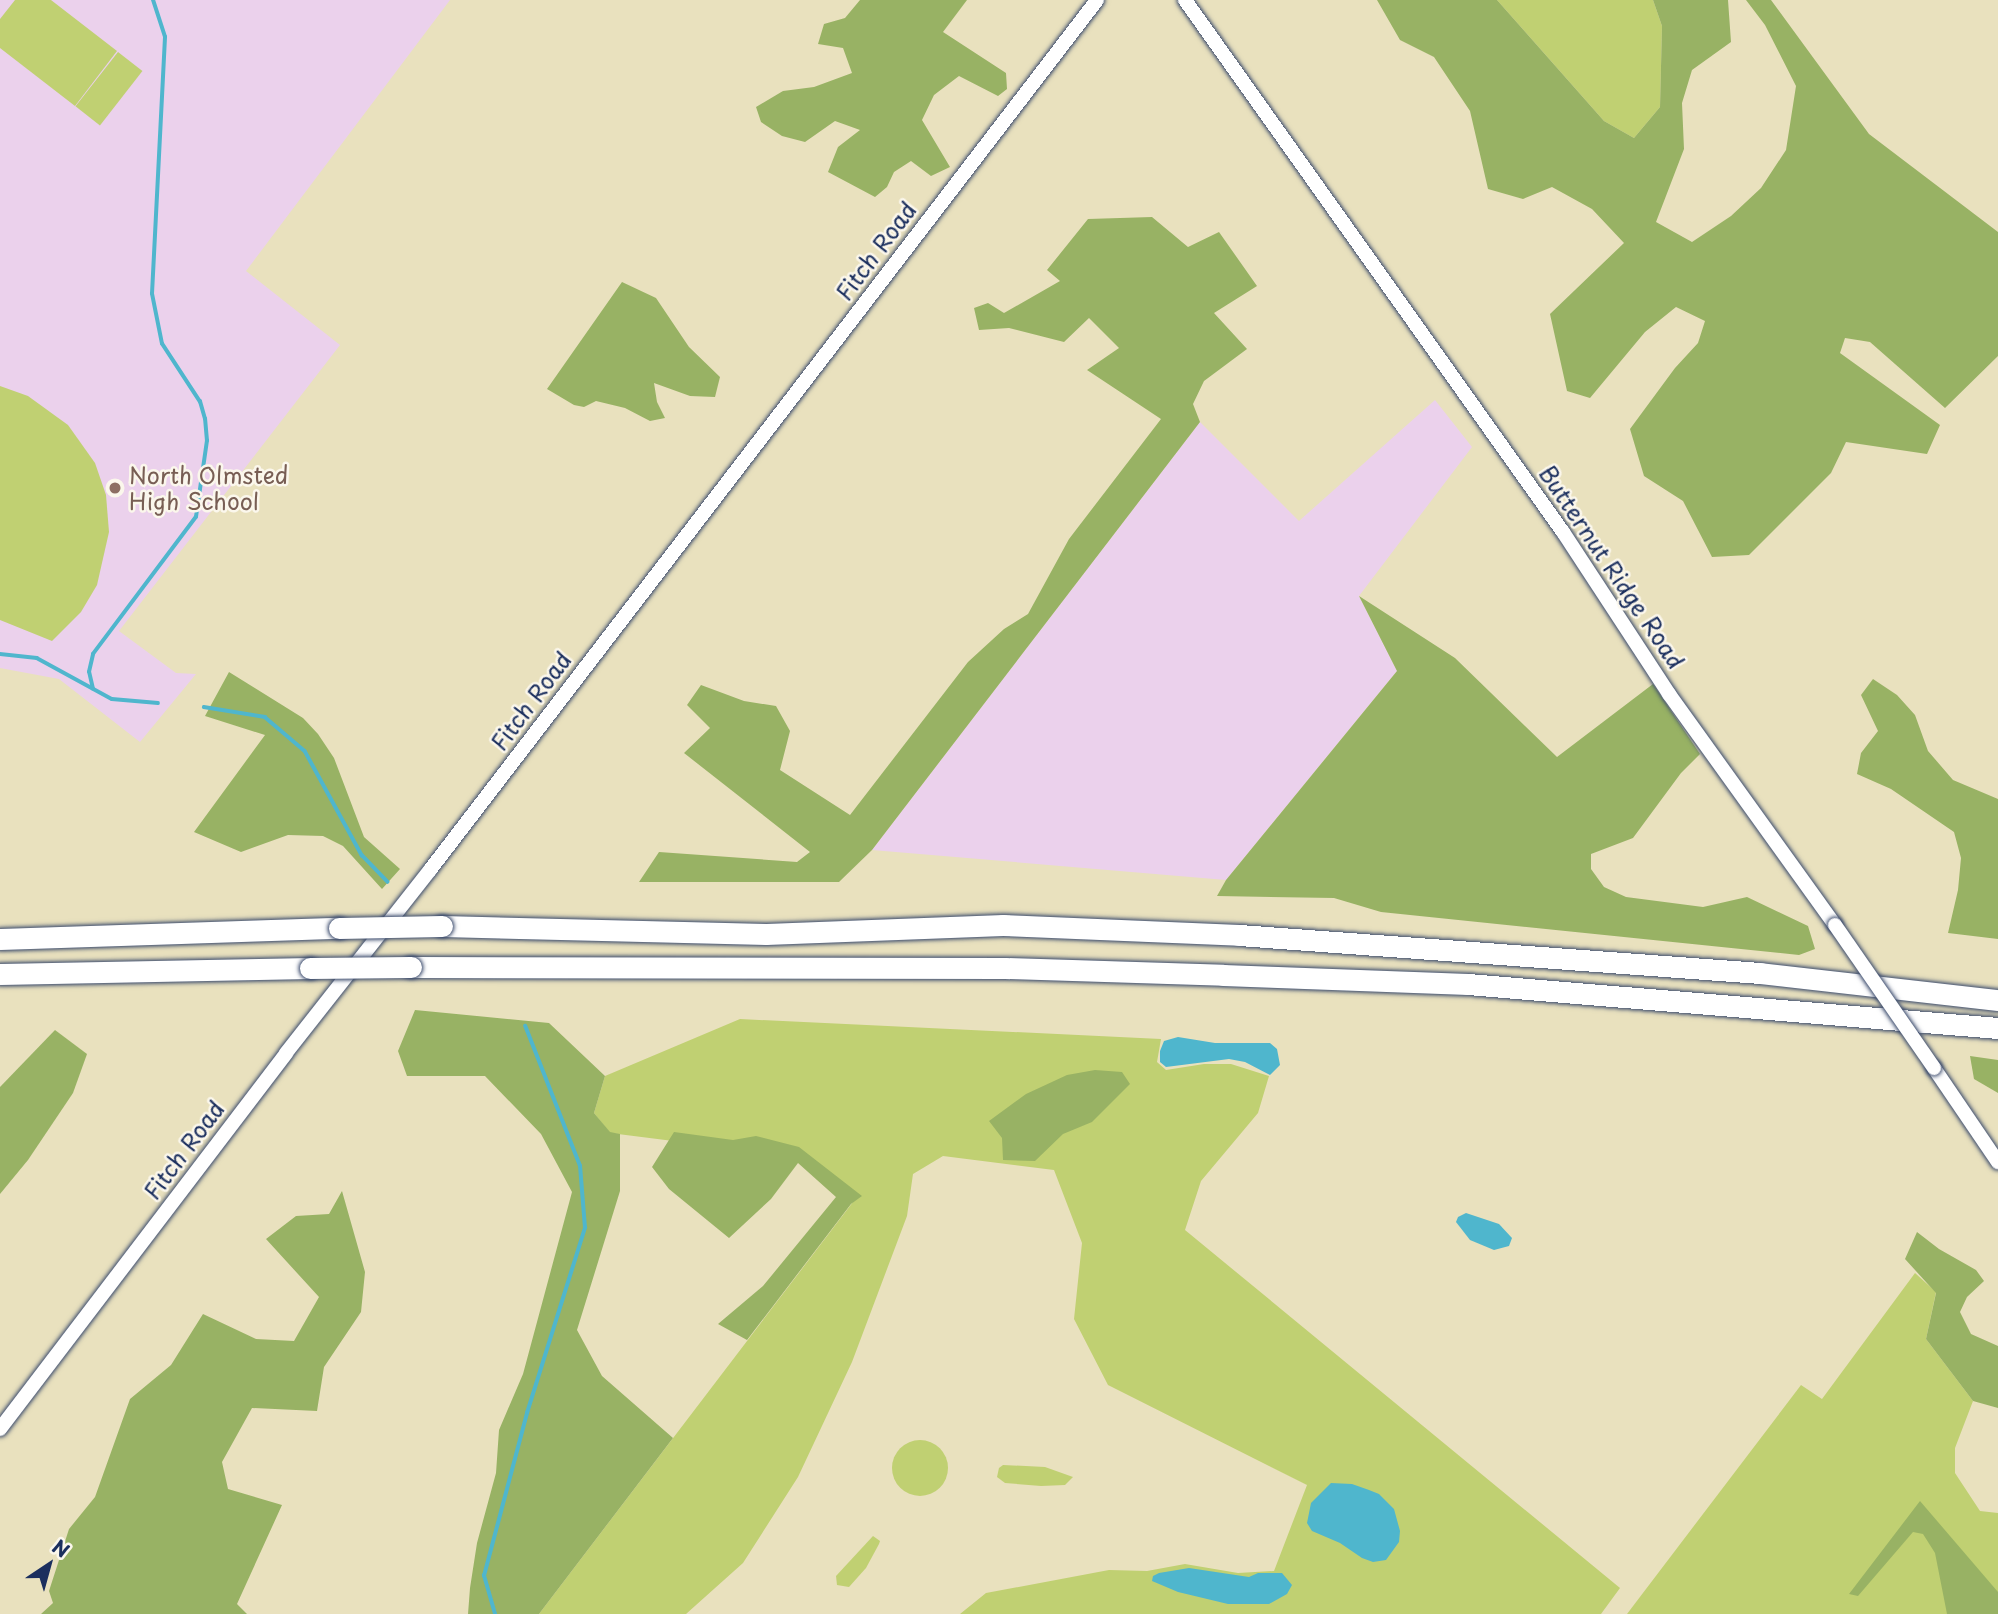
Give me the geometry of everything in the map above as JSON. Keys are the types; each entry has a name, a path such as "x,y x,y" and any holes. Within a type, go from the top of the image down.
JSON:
{"highway":[{"path":"0,939 442,926 766,934 1003,925 1239,935 1760,973 1998,1000"},
{"path":"0,974 411,967 1005,968 1468,984 1998,1028"}],"street":[{"name":"Fitch Road","path":"0,1429 286,1052 430,870 1097,0"},
{"name":"Butternut Ridge Road","path":"1185,0 1563,532 1670,694 1835,925 1998,1162"}],"shaded area":[{"name":"North Olmsted High School","path":"0,0 450,0 246,271 340,345 119,631 176,673 196,674 140,742 59,679 0,668"},
{"path":"1435,400 1472,447 1359,596 1397,671 1226,880 872,850 1200,422 1299,521"}],"green space":[{"path":"15,0 51,0 117,51 75,106 0,48 0,19"},
{"path":"860,0 967,0 943,32 1006,73 1007,89 998,96 959,76 934,95 922,120 950,167 931,176 911,161 894,172 887,187 875,197 828,172 838,147 860,130 835,121 805,142 782,136 761,122 756,107 783,91 814,87 852,73 843,48 818,44 824,24 845,18"},
{"path":"1377,0 1497,0 1604,121 1634,138 1660,107 1662,26 1653,0 1728,0 1731,42 1692,70 1682,103 1684,149 1656,222 1692,242 1731,216 1761,188 1786,150 1796,86 1765,25 1746,0 1771,0 1869,134 1998,232 1998,356 1945,408 1870,342 1845,338 1840,353 1940,425 1927,454 1846,442 1831,473 1749,555 1712,557 1683,501 1644,476 1630,429 1675,368 1698,343 1705,321 1676,307 1645,332 1590,398 1567,391 1550,314 1624,243 1592,209 1552,187 1523,199 1488,189 1470,111 1434,57 1400,40"},
{"path":"1497,0 1653,0 1662,26 1660,107 1634,138 1604,121"},
{"path":"118,52 142,71 100,125 76,106"},
{"path":"1152,217 1188,247 1219,232 1257,286 1214,313 1247,349 1204,381 1193,404 1200,422 872,850 839,882 639,882 659,852 797,862 810,852 684,753 710,728 687,705 701,685 744,701 776,706 790,731 780,770 850,815 968,662 1004,629 1028,614 1069,539 1161,419 1087,370 1119,348 1089,318 1064,342 1009,328 979,330 974,308 988,303 1004,313 1060,281 1047,270 1088,219"},
{"path":"622,282 656,298 689,347 720,377 715,397 690,396 654,383 657,402 665,418 650,421 625,408 596,401 584,407 574,405 547,389"},
{"path":"0,386 28,396 68,425 95,463 106,495 109,532 97,585 81,612 52,641 0,620"},
{"path":"1359,596 1455,658 1557,757 1653,684 1700,754 1681,773 1633,838 1591,854 1591,869 1604,887 1626,897 1703,907 1747,897 1808,926 1815,949 1799,955 1381,912 1334,898 1217,896 1226,880 1397,671"},
{"path":"229,672 303,718 318,734 334,758 364,837 400,869 382,889 343,846 323,836 288,835 241,852 194,832 265,735 205,716"},
{"path":"1873,679 1897,695 1915,715 1928,751 1953,780 1998,799 1998,939 1948,933 1958,890 1961,858 1954,832 1891,789 1857,774 1861,753 1878,731 1861,695"},
{"path":"415,1010 549,1023 605,1076 594,1113 610,1132 620,1134 620,1191 577,1330 602,1376 673,1438 539,1614 468,1614 477,1543 496,1473 499,1430 523,1374 572,1192 541,1134 485,1076 407,1076 398,1051"},
{"path":"740,1019 1161,1039 1157,1062 1166,1070 1204,1064 1231,1064 1269,1076 1258,1113 1201,1181 1185,1230 1620,1588 1601,1614 960,1614 986,1593 1109,1570 1147,1571 1185,1564 1238,1573 1274,1571 1307,1485 1108,1385 1074,1319 1082,1243 1054,1170 943,1156 913,1174 907,1216 852,1362 798,1477 743,1563 686,1614 539,1614 856,1198 800,1157 610,1133 594,1113 605,1076"},
{"path":"55,1030 87,1054 73,1093 28,1160 0,1194 0,1087"},
{"path":"1970,1056 1998,1060 1998,1093 1974,1079"},
{"path":"1095,1070 1122,1072 1130,1084 1092,1122 1063,1134 1035,1161 1003,1160 1002,1138 989,1121 1026,1094 1067,1075"},
{"path":"674,1132 733,1140 756,1136 799,1147 862,1196 851,1204 747,1340 718,1324 763,1286 836,1197 798,1163 771,1199 729,1238 669,1189 652,1167"},
{"path":"342,1191 365,1272 361,1312 324,1367 317,1411 252,1408 222,1462 228,1489 282,1505 237,1604 247,1614 41,1614 53,1603 49,1591 69,1529 95,1497 130,1399 171,1365 203,1314 256,1339 294,1341 319,1297 266,1239 296,1216 329,1214"},
{"path":"1917,1232 1939,1249 1976,1270 1984,1281 1967,1297 1960,1312 1971,1334 1998,1346 1998,1408 1973,1401 1926,1339 1936,1293 1905,1259"},
{"path":"1915,1273 1936,1292 1926,1339 1973,1401 1955,1448 1955,1473 1980,1511 1998,1513 1998,1614 1627,1614 1801,1385 1822,1399"},
{"path":"914,1440 926,1440 936,1444 944,1452 948,1468 944,1484 936,1492 926,1496 914,1496 904,1492 896,1484 892,1474 892,1462 896,1452 904,1444"},
{"path":"1003,1465 1045,1467 1073,1477 1065,1485 1005,1483 997,1477 999,1468"},
{"path":"1920,1501 1998,1592 1998,1614 1947,1614 1935,1553 1923,1534 1913,1532 1858,1596 1849,1594"},
{"path":"873,1536 880,1541 866,1568 849,1587 837,1585 836,1576"}],"water":[{"path":"1178,1037 1215,1043 1270,1043 1277,1049 1280,1065 1270,1075 1245,1062 1229,1059 1166,1067 1160,1062 1164,1041"},
{"path":"1466,1213 1499,1224 1512,1238 1509,1246 1494,1250 1470,1240 1456,1222 1458,1217"},
{"path":"1331,1483 1352,1484 1379,1494 1394,1509 1400,1531 1399,1542 1386,1560 1373,1562 1362,1558 1340,1543 1312,1531 1307,1523 1311,1503"},
{"path":"1189,1568 1249,1577 1258,1573 1282,1573 1292,1585 1287,1594 1269,1604 1228,1604 1178,1592 1152,1581 1153,1576 1159,1573"}],"waterway":[{"path":"93,689 89,672 93,654 196,517 207,441 200,402 162,344 152,294 165,37 153,0"},
{"path":"0,654 37,658 112,699 158,703"},
{"path":"204,707 265,717 305,751 362,855 388,882"},
{"path":"495,1614 484,1576 527,1413 585,1228 580,1166 525,1026"}],"place":[{"name":"North Olmsted High School","path":"115,488"}]}
